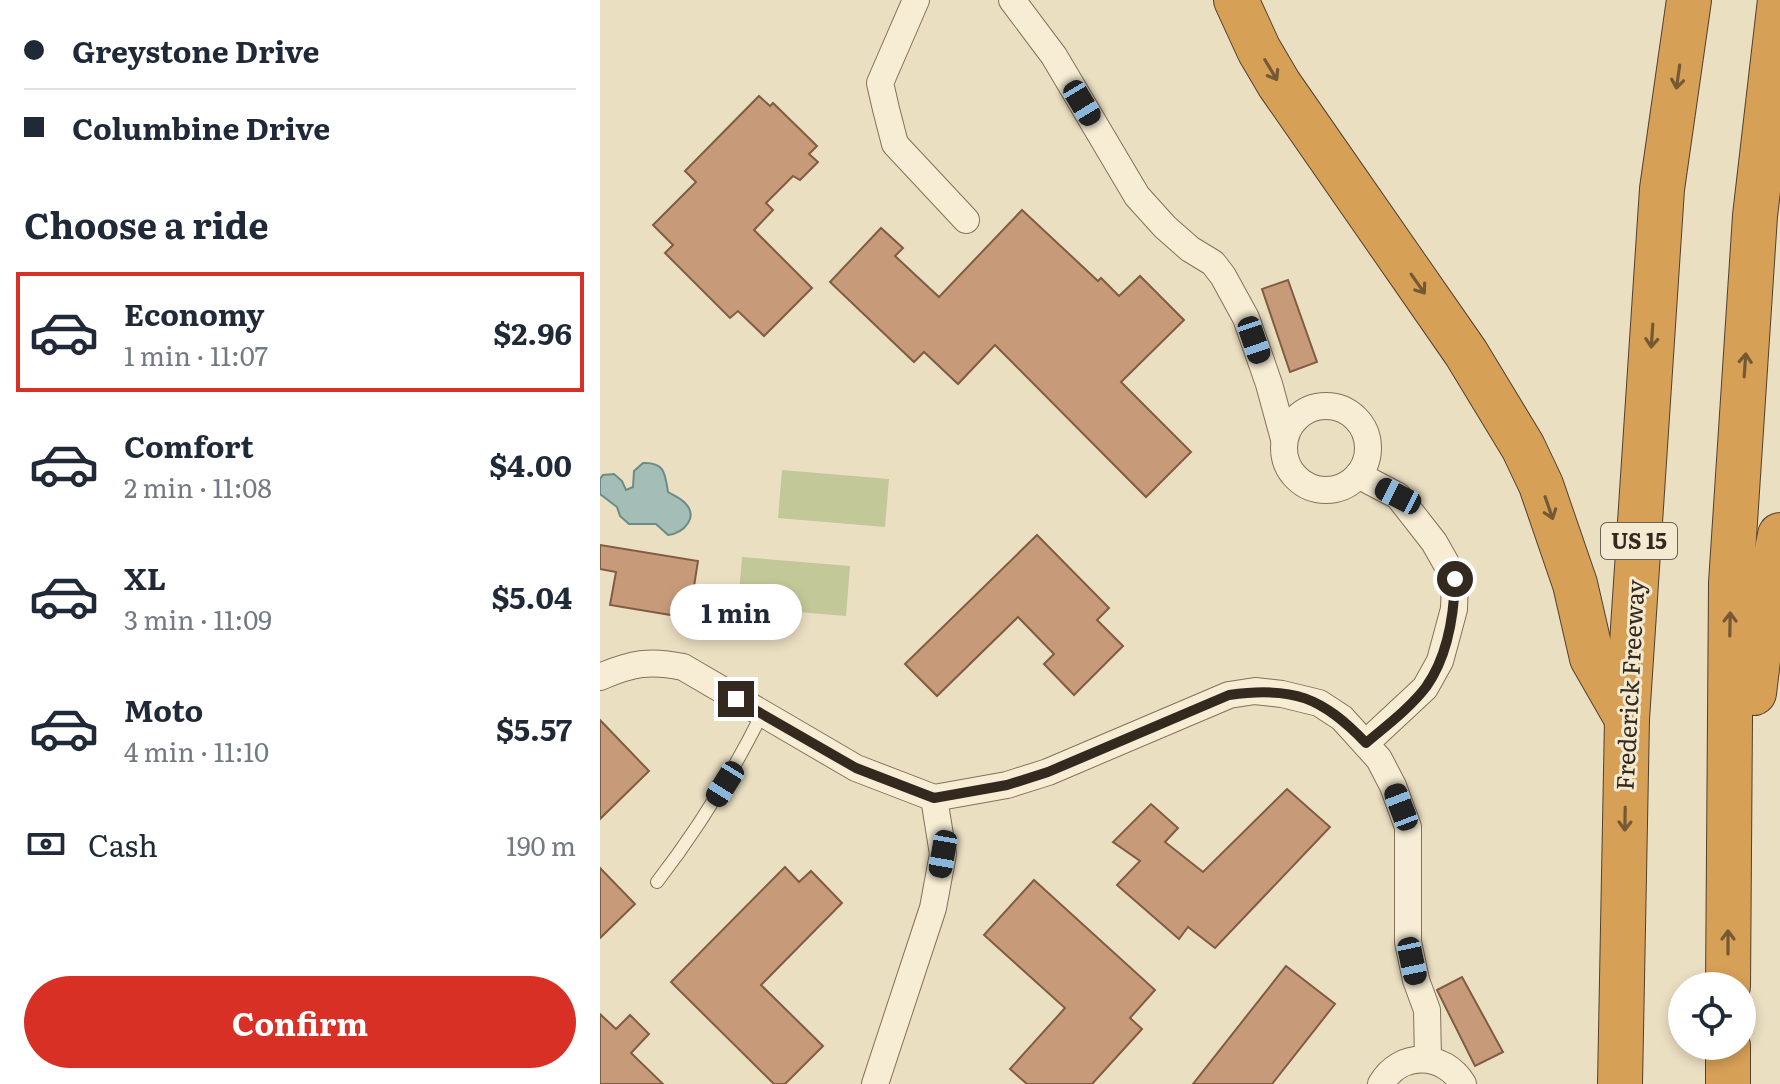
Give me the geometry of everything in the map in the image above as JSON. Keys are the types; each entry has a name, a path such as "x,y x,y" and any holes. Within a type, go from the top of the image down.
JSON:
{"highway":[{"path":"1236,0 1279,84 1466,353 1523,447 1541,485 1575,584 1592,658 1627,719"},
{"name":"Frederick Freeway","path":"1620,1084 1627,719 1662,189 1689,0"},
{"path":"1728,972 1731,583 1755,216 1780,0"},
{"path":"1728,898 1763,619 1780,535"},
{"path":"1728,1060 1728,1084"}],"street":[{"path":"916,0 880,83 895,144 966,220"},
{"path":"1012,0 1054,56 1137,196 1165,227 1190,249 1213,263 1223,276 1246,318 1269,384 1284,439 1287,466 1295,477 1306,486 1320,490 1334,489 1347,484 1365,464 1368,450 1361,424 1351,413 1338,407 1325,405 1299,415 1284,439"},
{"path":"1358,475 1398,496 1434,542 1455,579 1454,609 1440,661 1425,688 1366,743"},
{"path":"600,677 636,663 683,667 856,768 934,798 1007,785 1035,776 1229,695 1255,691 1304,697 1319,703 1342,718 1379,759 1408,827 1408,942 1416,980 1427,1010 1428,1059"},
{"path":"875,1084 933,908 943,854 934,798"},
{"path":"1381,1084 1395,1067 1411,1060 1428,1059 1444,1064 1458,1075 1463,1084"}],"lane":[{"path":"657,882 697,830 739,762 762,714"}],"green space":[{"path":"782,470 889,479 885,527 778,518"},
{"path":"742,557 850,566 846,616 738,607"}],"water":[{"path":"643,463 660,467 668,492 689,508 688,524 674,534 668,535 656,524 629,524 620,516 617,507 600,494 603,475 614,474 626,490 633,487 634,471"}],"building":[{"path":"759,96 770,106 773,103 817,146 809,154 818,162 800,180 793,176 766,203 773,210 754,230 812,288 764,336 738,311 730,318 665,253 673,245 653,225 696,182 685,171"},
{"path":"1022,210 1098,281 1101,278 1119,296 1140,276 1184,320 1121,382 1191,452 1146,497 995,345 958,384 924,352 914,362 830,282 881,228 903,248 895,256 939,297"},
{"path":"1288,280 1317,362 1290,372 1262,289"},
{"path":"1037,535 1109,608 1097,620 1123,646 1074,695 1044,664 1054,654 1018,617 937,696 905,664"},
{"path":"600,545 698,561 689,618 610,605 616,572 600,569"},
{"path":"600,720 649,771 600,819"},
{"path":"1287,789 1330,827 1215,948 1188,927 1179,939 1117,885 1140,861 1113,842 1151,804 1178,828 1165,842 1203,872"},
{"path":"785,867 799,882 811,871 842,903 761,985 823,1046 785,1084 774,1084 671,982"},
{"path":"600,868 635,904 600,938"},
{"path":"1034,880 1155,990 1130,1018 1142,1029 1092,1084 1027,1084 1010,1069 1065,1008 984,935"},
{"path":"1286,966 1335,1004 1272,1084 1193,1084"},
{"path":"1462,977 1503,1052 1475,1066 1437,990"},
{"path":"600,1014 616,1029 630,1015 649,1034 631,1053 663,1084 600,1084"}],"route":[{"path":"736,699 856,768 934,798 1007,785 1048,772 1229,695 1255,691 1304,697 1319,703 1342,718 1366,743 1425,688 1440,661 1454,609 1455,579"}]}
